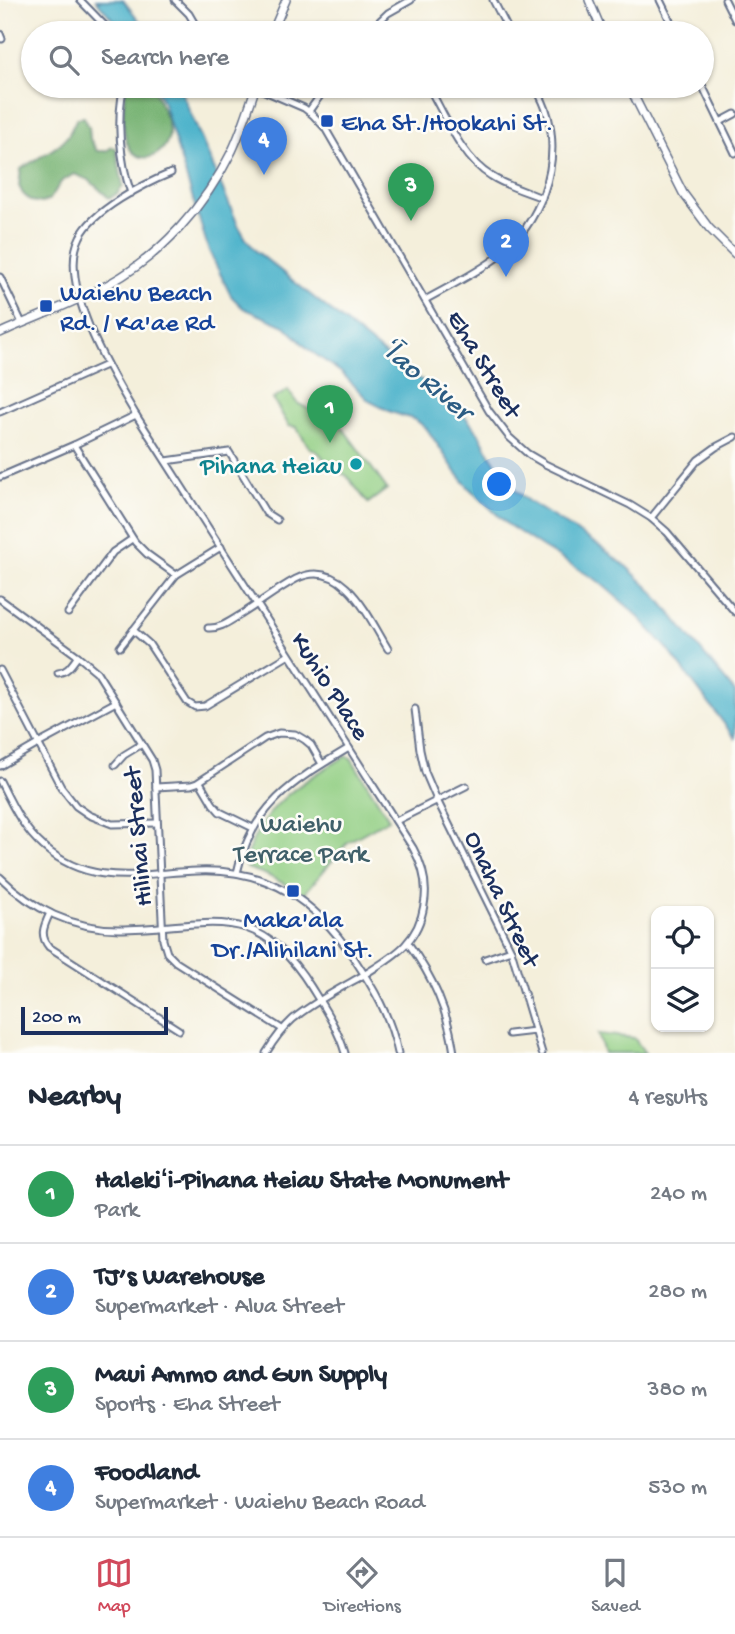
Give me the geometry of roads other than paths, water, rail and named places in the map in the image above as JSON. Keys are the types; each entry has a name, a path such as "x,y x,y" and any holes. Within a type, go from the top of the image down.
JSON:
{"street":[{"path":"80,0 102,21"},
{"path":"175,0 193,21"},
{"path":"276,21 286,0"},
{"path":"380,21 411,0"},
{"path":"493,0 504,21"},
{"path":"589,0 598,21"},
{"path":"660,0 670,21"},
{"path":"725,0 735,20"},
{"path":"122,98 119,124 131,193"},
{"path":"0,333 108,285 166,242 211,188 236,142 251,98"},
{"name":"Eha Street","path":"284,98 309,111 330,136 489,411 516,444 545,464 651,518 667,532 735,612"},
{"path":"309,111 318,98"},
{"path":"435,98 467,154 477,165 502,182 542,198"},
{"path":"425,300 501,254 527,226 542,198 550,172 552,144 547,112 541,98"},
{"path":"635,98 683,193 709,228 735,254"},
{"path":"708,98 735,153"},
{"path":"720,122 735,114"},
{"name":"Kuhio Place","path":"171,173 131,193 93,219 81,234 73,260 74,274 87,321 106,365 136,415 396,821 417,856 425,883 421,920 408,943 394,957 301,1013 282,1029 266,1053"},
{"path":"0,277 22,323"},
{"path":"0,412 106,365"},
{"path":"0,477 136,415"},
{"path":"651,518 694,464 705,454 735,437"},
{"path":"74,445 132,539 146,554 176,575"},
{"path":"166,461 229,452 266,513 277,520"},
{"path":"68,612 113,552 132,539"},
{"path":"120,647 176,575 220,547"},
{"path":"208,628 219,627 300,577 315,574 330,576 351,591 388,649"},
{"name":"Hilinai Street","path":"0,599 97,673 154,765 164,947 173,960 282,1029"},
{"path":"133,630 149,644 187,702 195,707 205,706 289,654"},
{"path":"58,673 69,669 78,656"},
{"path":"0,670 65,794 82,811 112,824 157,823"},
{"path":"0,766 116,702"},
{"path":"193,716 195,707"},
{"name":"Onaha Street","path":"415,709 422,761 437,800 511,950 542,1053"},
{"path":"156,787 200,782 265,738 279,733 291,733 302,738 311,745 323,764"},
{"path":"116,765 122,756 142,744"},
{"path":"237,873 253,828 271,803 282,792 349,748"},
{"path":"0,781 25,827 44,847 79,868 106,875 134,876 205,870 237,873 285,890 315,911 340,938 379,999 398,1053"},
{"path":"200,782 220,812 253,828"},
{"path":"396,821 466,786"},
{"path":"0,877 27,900 50,913 79,924 118,929 218,922 254,931 276,944 301,972 338,1033 345,1053"},
{"path":"50,913 43,934 49,947 179,1030"},
{"path":"408,943 435,985 451,1033 454,1053"},
{"path":"485,959 511,950"},
{"path":"509,1034 535,1031"}],"water":[{"path":"96,0 123,0 140,21 114,21"},
{"path":"161,98 184,98 238,225 256,251 403,369 437,389 459,409 478,432 514,489 528,501 598,545 627,567 653,592 735,692 735,738 667,648 634,612 598,581 507,524 469,488 427,429 416,420 369,401 342,373 308,349 285,326 243,308 231,296 209,251"}],"place":[{"name":"Eha St./Hookahi St.","path":"327,121"},
{"name":"Foodland","path":"264,175"},
{"name":"Maui Ammo and Gun Supply","path":"411,221"},
{"name":"TJ’s Warehouse","path":"506,277"},
{"name":"Waiehu Beach Rd. / Ka'ae Rd","path":"46,306"},
{"name":"Halekiʻi-Pihana Heiau State Monument","path":"330,443"},
{"name":"Pihana Heiau","path":"356,464"},
{"name":"Maka'ala Dr./Alihilani St.","path":"293,891"}],"water label":[{"name":"ʻĪao River","path":"428,378"}],"park label":[{"name":"Waiehu Terrace Park","path":"301,837"}]}
